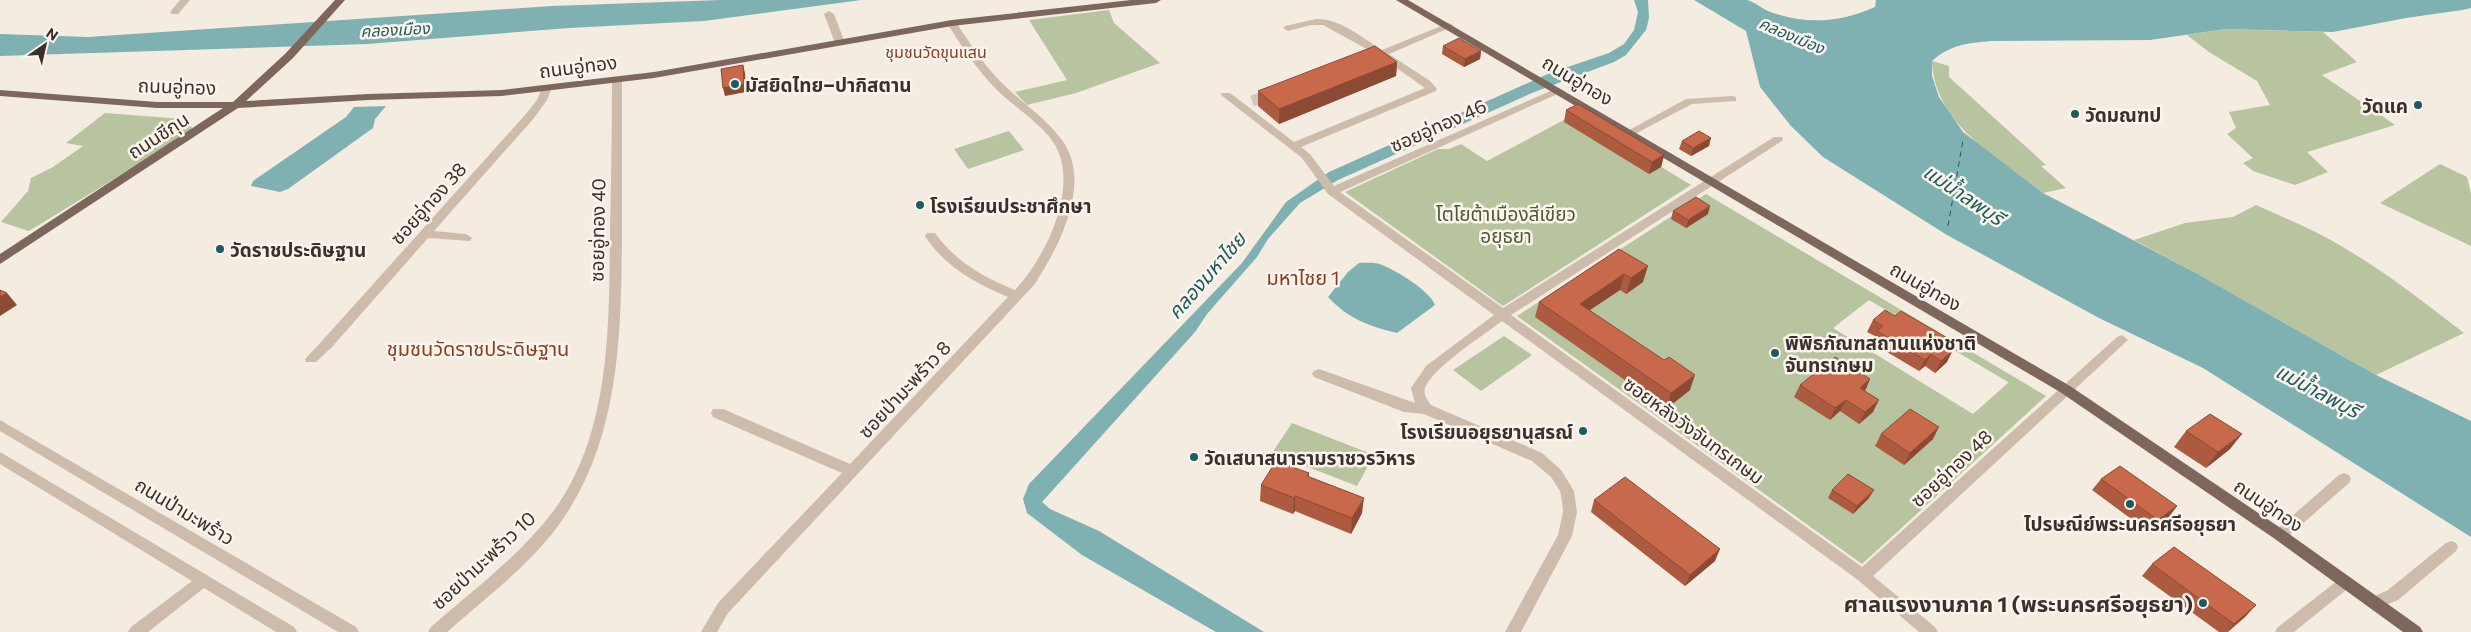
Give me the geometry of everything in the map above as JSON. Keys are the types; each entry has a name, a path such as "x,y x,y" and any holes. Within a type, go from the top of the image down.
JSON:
{"main road":[{"name":"ถนนชีกุน","path":"0,260 234,106 289,56 340,0"},
{"name":"ถนนอู่ทอง","path":"0,93 157,105 234,106 297,100 459,96 546,90 617,81 952,23 1156,0"},
{"name":"ถนนอู่ทอง","path":"1401,0 1538,78 2066,389 2280,535 2415,632"}],"street":[{"path":"175,12 185,0"},
{"path":"829,14 840,43"},
{"path":"1288,28 1313,22 1326,22 1380,54 1432,89 1293,146"},
{"name":"ซอยป่ามะพร้าว 8","path":"709,632 723,608 1016,296 1048,256 1064,218 1067,166 1061,144 982,67 952,23"},
{"path":"1361,61 1449,26"},
{"name":"ซอยอู่ทอง 40","path":"609,378 616,282 617,81"},
{"name":"ซอยอู่ทอง 46","path":"1330,189 1556,89"},
{"name":"ซอยอู่ทอง 38","path":"311,359 327,344 530,116 542,100 546,90"},
{"name":"ซอยหลังวังจันทรเกษม","path":"1226,95 1306,156 1330,189 1863,576 1930,632"},
{"path":"1629,133 1690,100 1732,99"},
{"path":"1240,106 1252,101"},
{"path":"1426,409 1419,399 1418,388 1431,369 1503,314 1778,139"},
{"path":"425,234 466,238"},
{"path":"931,236 948,259 967,273 984,283 1016,296"},
{"name":"ซอยอู่ทอง 48","path":"1863,576 2122,340"},
{"path":"1319,374 1408,408 1426,409 1537,457 1553,468 1564,484 1572,511 1565,536 1513,632"},
{"name":"ซอยป่ามะพร้าว 10","path":"436,632 529,548 557,516 584,472 596,436 609,378"},
{"path":"718,413 852,471"},
{"name":"ถนนป่ามะพร้าว","path":"0,425 350,632"},
{"path":"0,457 289,632"},
{"path":"2280,535 2344,479"},
{"path":"2376,603 2394,595 2451,547"},
{"path":"136,632 204,580"},
{"path":"2283,632 2346,582"}],"green space":[{"path":"1109,10 1114,23 1160,63 1076,93 1027,105 1015,92 1067,80 1029,20"},
{"path":"2226,29 2323,32 2357,62 2322,75 2395,125 2307,152 2328,172 2295,185 2253,171 2243,163 2253,158 2227,134 2236,128 2229,112 2270,105 2257,81 2209,52 2187,35"},
{"path":"1932,61 1949,66 1949,77 2046,165 2041,166 2066,188 2043,193 1971,138 1944,103 1935,83"},
{"path":"105,113 183,119 190,122 192,129 186,135 29,231 1,222 28,191 31,178 53,167 83,146 66,143"},
{"name":"โตโยต้าเมืองสีเขียว อยุธยา","path":"1575,114 1691,185 1503,306 1345,192 1438,149 1449,149 1461,144 1487,161"},
{"path":"1009,131 1024,150 968,169 954,149"},
{"path":"2440,164 2467,177 2471,194 2471,246 2380,203"},
{"path":"1706,194 2046,396 1862,564 1517,316","holes":["1869,300 2008,382 1973,414 1833,328"]},
{"path":"2256,205 2313,231 2361,258 2464,333 2376,375 2134,240 2185,223 2233,217"},
{"path":"1504,336 1532,355 1481,391 1453,370"},
{"path":"1292,423 1374,455 1357,486 1272,453"}],"water":[{"name":"คลองเมือง","path":"721,0 861,0 704,21 569,28 367,44 0,56 0,34 88,37 552,6"},
{"path":"1634,0 1648,0 1649,18 1646,30 1626,55 1614,62 1532,93 1338,180 1300,203 1268,239 1257,257 1207,314 1195,332 1042,502 1050,509 1099,531 1264,632 1216,632 1082,555 1027,513 1023,499 1029,484 1242,263 1286,202 1329,172 1550,73 1609,53 1624,44 1634,30 1638,12"},
{"path":"1694,0 1747,0 1781,16 1795,19 1822,20 1835,19 1862,12 1875,7 1876,0 2471,0 2471,8 2333,32 2226,29 2150,40 1991,41 1974,43 1952,48 1938,56 1932,61 1932,76 1939,97 1963,132 2043,193 2196,273 2376,375 2471,421 2471,537 2203,368 2099,318 1947,235 1823,157 1791,126 1760,87 1746,31"},
{"path":"386,106 375,119 373,128 288,189 280,192 251,186 253,181 346,117 354,107"},
{"path":"1359,263 1380,264 1396,272 1420,288 1435,305 1397,333 1360,321 1343,311 1328,297 1348,272"}],"building":[{"path":"1459,38 1481,51 1465,59 1443,46"},
{"path":"1375,46 1397,62 1279,109 1258,91"},
{"path":"743,65 744,84 723,88 721,69"},
{"path":"1578,104 1664,155 1652,162 1566,110"},
{"path":"1699,131 1711,138 1693,148 1682,141"},
{"path":"1696,197 1710,206 1688,220 1673,211"},
{"path":"1619,249 1648,266 1631,278 1624,274 1580,304 1664,360 1669,357 1695,375 1671,393 1539,302"},
{"path":"0,290 7,293 0,297"},
{"path":"1885,310 1895,316 1901,311 1949,339 1943,344 1953,350 1941,361 1931,354 1925,360 1877,331 1883,326 1873,320"},
{"path":"1835,357 1870,379 1860,388 1879,400 1865,412 1846,400 1835,408 1800,385"},
{"path":"1910,409 1939,427 1910,453 1881,434"},
{"path":"2210,414 2242,434 2218,452 2186,431"},
{"path":"1276,461 1309,473 1307,476 1364,498 1352,518 1261,485"},
{"path":"2120,466 2177,506 2158,520 2101,479"},
{"path":"1848,474 1874,490 1857,506 1832,490"},
{"path":"1625,477 1720,549 1690,575 1594,500"},
{"path":"2174,547 2256,605 2234,624 2152,564"}],"ferry route":[{"path":"1948,226 1963,140"}],"tunnel":[{"path":"1252,101 1275,93"}],"place":[{"name":"มัสยิดไทย–ปากิสตาน","path":"735,84"},
{"name":"วัดแค","path":"2418,105"},
{"name":"วัดมณฑป","path":"2075,114"},
{"name":"โรงเรียนประชาศึกษา","path":"920,205"},
{"name":"วัดราชประดิษฐาน","path":"220,249"},
{"name":"พิพิธภัณฑสถานแห่งชาติ จันทรเกษม","path":"1775,353"},
{"name":"โรงเรียนอยุธยานุสรณ์","path":"1583,431"},
{"name":"วัดเสนาสนารามราชวรวิหาร","path":"1194,457"},
{"name":"ไปรษณีย์พระนครศรีอยุธยา","path":"2130,504"},
{"name":"ศาลแรงงานภาค 1 (พระนครศรีอยุธยา)","path":"2203,603"}],"district":[{"name":"ชุมชนวัดขุนแสน","path":"936,51"},
{"name":"มหาไชย 1","path":"1303,277"},
{"name":"ชุมชนวัดราชประดิษฐาน","path":"478,348"}],"water label":[{"name":"แม่น้ำลพบุรี","path":"1964,194"},
{"name":"คลองมหาไชย","path":"1206,275"},
{"name":"แม่น้ำลพบุรี","path":"2318,390"}]}
